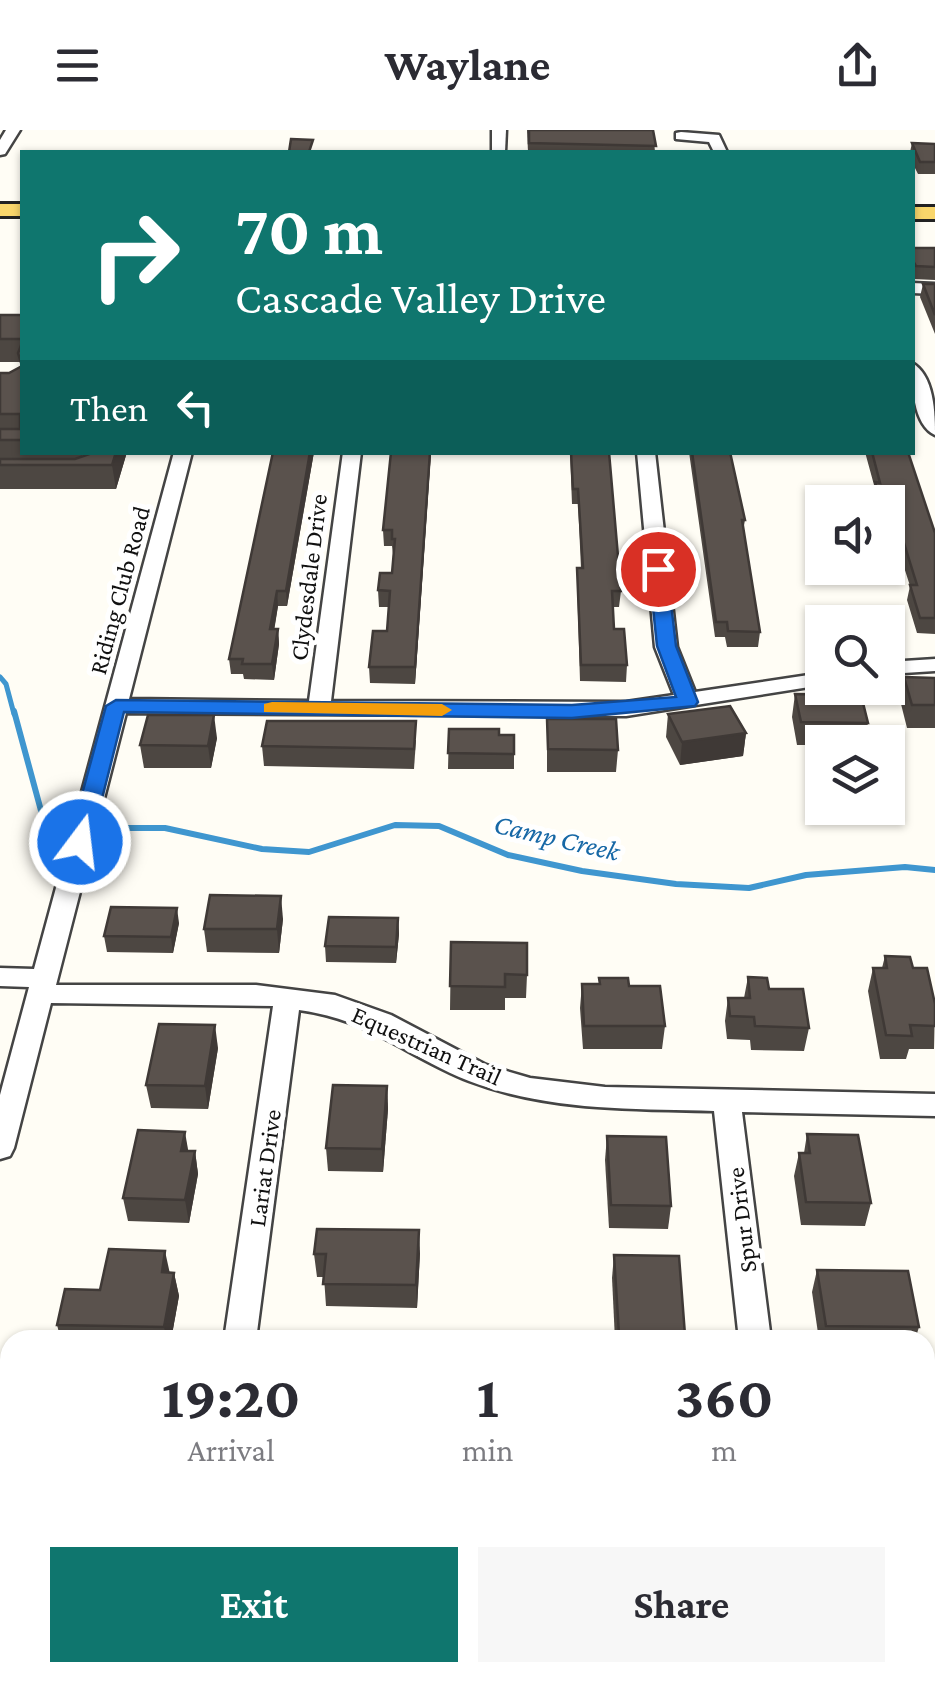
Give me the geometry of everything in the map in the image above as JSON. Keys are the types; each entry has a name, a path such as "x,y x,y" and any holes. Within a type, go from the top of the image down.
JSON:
{"street":[{"path":"0,151 12,130"},
{"path":"681,133 714,138 719,150"},
{"path":"915,376 935,430"},
{"name":"Riding Club Road","path":"0,1148 182,455"},
{"name":"Clydesdale Drive","path":"319,708 352,455"},
{"path":"646,455 666,646 688,702"},
{"path":"905,667 935,664"},
{"path":"116,706 572,712 688,702 805,682"},
{"name":"Equestrian Trail","path":"0,977 41,986 288,996 334,1004 382,1022 478,1072 530,1089 605,1098 935,1105"},
{"name":"Lariat Drive","path":"241,1330 288,996"},
{"name":"Spur Drive","path":"727,1100 754,1330"}],"building":[{"path":"529,130 653,130 656,146 529,143"},
{"path":"291,139 313,140 310,150 289,150"},
{"path":"912,143 935,144 935,162 920,162"},
{"path":"915,248 935,248 935,267 916,266"},
{"path":"923,284 935,284 935,315"},
{"path":"0,315 20,315 20,339 0,339"},
{"path":"20,367 20,414 0,414 0,373"},
{"path":"0,429 20,429 20,440 0,440"},
{"path":"115,455 112,465 0,465 0,459"},
{"path":"272,455 309,455 286,591 277,591 270,629 278,629 272,664 242,664 243,659 229,659"},
{"path":"391,455 430,455 415,667 369,667 373,631 387,631 390,591 378,590 380,573 392,573 395,539 392,530 383,530"},
{"path":"571,455 609,455 621,591 612,591 614,629 624,629 627,665 581,665 577,568 583,568 578,489 573,489"},
{"path":"692,455 731,455 745,520 760,632 728,631 727,622 716,622"},
{"path":"873,455 909,455 935,533 935,618 920,618 910,585 917,585 905,546 905,485 876,485 875,482 880,483"},
{"path":"905,677 935,678 935,705 912,705"},
{"path":"795,694 805,694 805,705 864,705 868,723 801,722"},
{"path":"730,706 746,733 682,742 668,714"},
{"path":"148,715 214,715 208,746 140,745"},
{"path":"547,719 616,719 618,750 548,749"},
{"path":"267,721 416,721 414,749 262,746"},
{"path":"449,729 499,729 499,735 514,735 514,754 448,753"},
{"path":"210,895 281,896 277,929 204,929"},
{"path":"111,907 177,908 171,937 104,936"},
{"path":"329,917 398,918 396,947 325,946"},
{"path":"451,942 527,943 527,975 505,974 505,987 450,986"},
{"path":"885,956 910,957 913,968 927,968 935,1004 935,1026 910,1025 912,1036 886,1035 873,968 887,968"},
{"path":"748,977 767,978 769,989 803,989 809,1028 755,1026 754,1017 730,1016 728,998 750,998"},
{"path":"599,978 628,978 629,986 660,986 665,1026 584,1026 582,984 600,984"},
{"path":"159,1024 215,1025 205,1086 146,1085"},
{"path":"333,1085 387,1086 382,1149 326,1148"},
{"path":"138,1130 185,1132 181,1151 195,1151 185,1200 123,1198"},
{"path":"807,1134 858,1135 871,1203 806,1202 799,1153 810,1153"},
{"path":"607,1136 666,1137 671,1206 611,1205"},
{"path":"317,1229 419,1230 416,1285 323,1284 326,1254 314,1254"},
{"path":"109,1249 165,1251 162,1272 174,1273 164,1327 57,1325 65,1289 100,1290"},
{"path":"614,1255 679,1256 685,1330 619,1330"},
{"path":"817,1270 908,1271 919,1327 826,1326"}],"waterway":[{"name":"Camp Creek","path":"0,677 6,684 14,714"},
{"name":"Camp Creek","path":"14,711 43,818 65,822"},
{"name":"Camp Creek","path":"117,828 165,828 262,849 309,852 395,825 439,826 508,855 582,871 676,884 749,888 806,875 905,867 935,870"}],"slow traffic":[{"path":"272,708 442,710"}],"route":[{"path":"80,842 116,706 572,712 688,702 666,646 658,569"}]}
